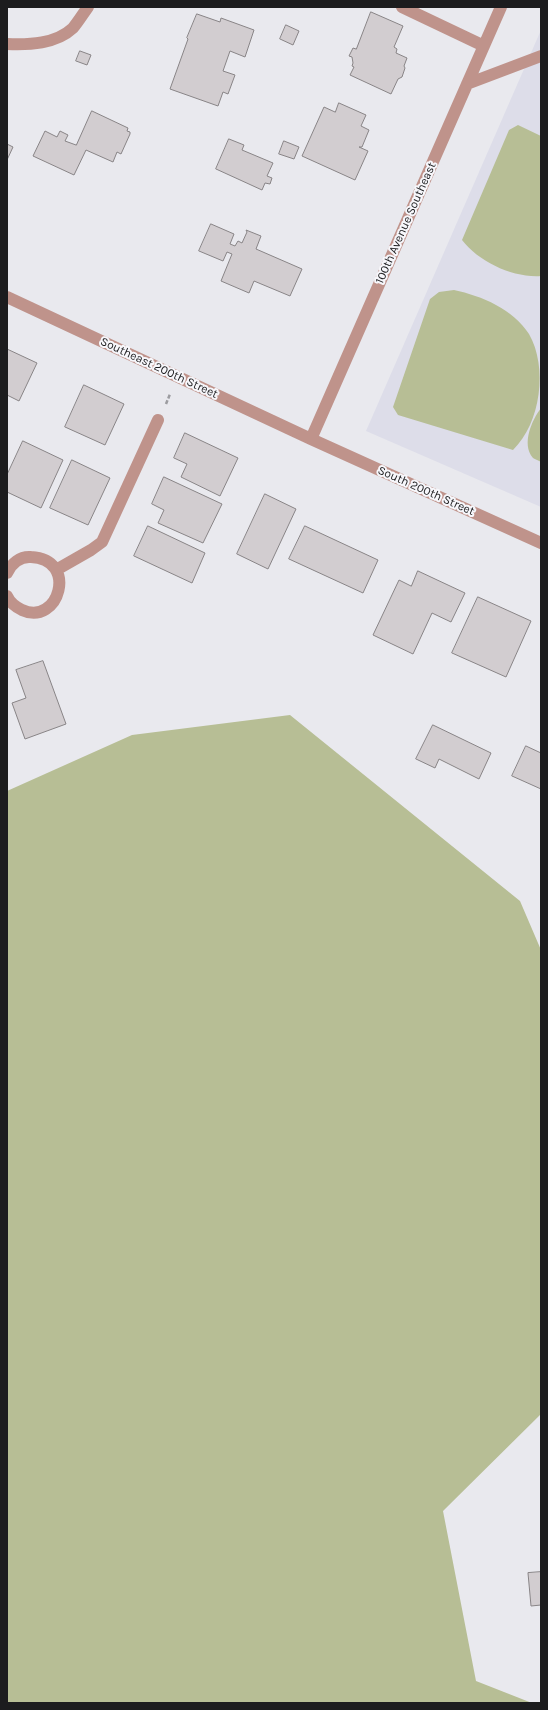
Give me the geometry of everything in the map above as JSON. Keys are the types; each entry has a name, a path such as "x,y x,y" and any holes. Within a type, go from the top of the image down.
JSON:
{"street":[{"path":"7,44 26,45 52,40 72,28 88,7"},
{"path":"402,7 484,46"},
{"name":"100th Avenue Southeast","path":"311,439 501,7"},
{"path":"467,84 541,56"},
{"name":"Southeast 200th Street","path":"7,297 311,439"},
{"path":"56,570 102,542 158,420"},
{"name":"South 200th Street","path":"311,439 541,543"},
{"path":"7,573 18,560 28,556 39,557 49,562 56,570 60,580 59,591 55,601 47,608 36,612 25,612 16,607 7,598"}],"path":[{"path":"158,420 178,377"}],"shaded area":[{"path":"541,30 541,507 366,431"}],"green space":[{"path":"518,125 541,136 541,276 519,274 497,267 487,262 469,248 462,240 509,130"},
{"path":"454,290 486,300 506,311 522,325 529,334 535,347 540,378 539,394 530,425 523,439 513,450 398,415 393,407 430,299 439,292"},
{"path":"541,408 541,462 533,458 528,446 528,439 531,425"},
{"path":"290,715 520,901 541,950 541,1414 443,1511 476,1681 532,1703 7,1703 7,791 132,735"}],"building":[{"path":"371,12 403,26 394,47 397,49 396,53 407,58 402,77 398,79 391,94 350,75 354,67 352,66 352,57 349,56 353,48 356,49"},
{"path":"197,14 220,22 221,18 254,30 245,57 230,51 223,71 235,75 228,94 223,92 218,106 170,89 188,39 187,38"},
{"path":"286,25 299,31 293,45 280,39"},
{"path":"80,51 91,55 87,65 76,61"},
{"path":"339,103 366,115 361,126 369,130 362,147 359,147 368,151 355,180 302,156 324,107 335,112"},
{"path":"92,111 128,128 127,131 130,132 121,154 117,152 113,162 86,150 74,175 33,156 45,131 57,137 60,131 68,135 65,141 76,145"},
{"path":"229,139 244,145 242,150 273,163 267,176 272,178 270,184 265,183 262,190 216,169"},
{"path":"284,141 299,147 294,159 279,154"},
{"path":"7,144 13,147 7,160"},
{"path":"211,224 234,234 230,244 235,246 238,241 242,243 247,232 246,230 261,236 256,249 302,269 290,296 254,281 249,293 221,281 232,254 227,252 223,261 199,251"},
{"path":"7,349 37,363 19,401 7,395"},
{"path":"84,385 124,404 105,445 65,427"},
{"path":"185,433 238,458 220,496 181,477 187,464 174,458"},
{"path":"23,441 63,460 41,508 7,492 7,475"},
{"path":"72,460 110,478 88,525 50,508"},
{"path":"164,477 222,504 203,543 158,523 164,510 152,504"},
{"path":"265,494 296,509 268,569 237,554"},
{"path":"148,526 205,553 192,583 134,556"},
{"path":"305,526 378,560 363,593 289,559"},
{"path":"418,571 465,593 451,622 432,613 413,654 373,635 399,580 411,586"},
{"path":"478,597 531,621 506,677 452,653"},
{"path":"43,661 66,724 25,739 12,703 26,698 16,670"},
{"path":"433,725 491,753 479,779 439,759 435,768 416,759"},
{"path":"526,746 541,753 541,789 512,776"},
{"path":"541,1572 541,1605 531,1606 528,1573"}]}
